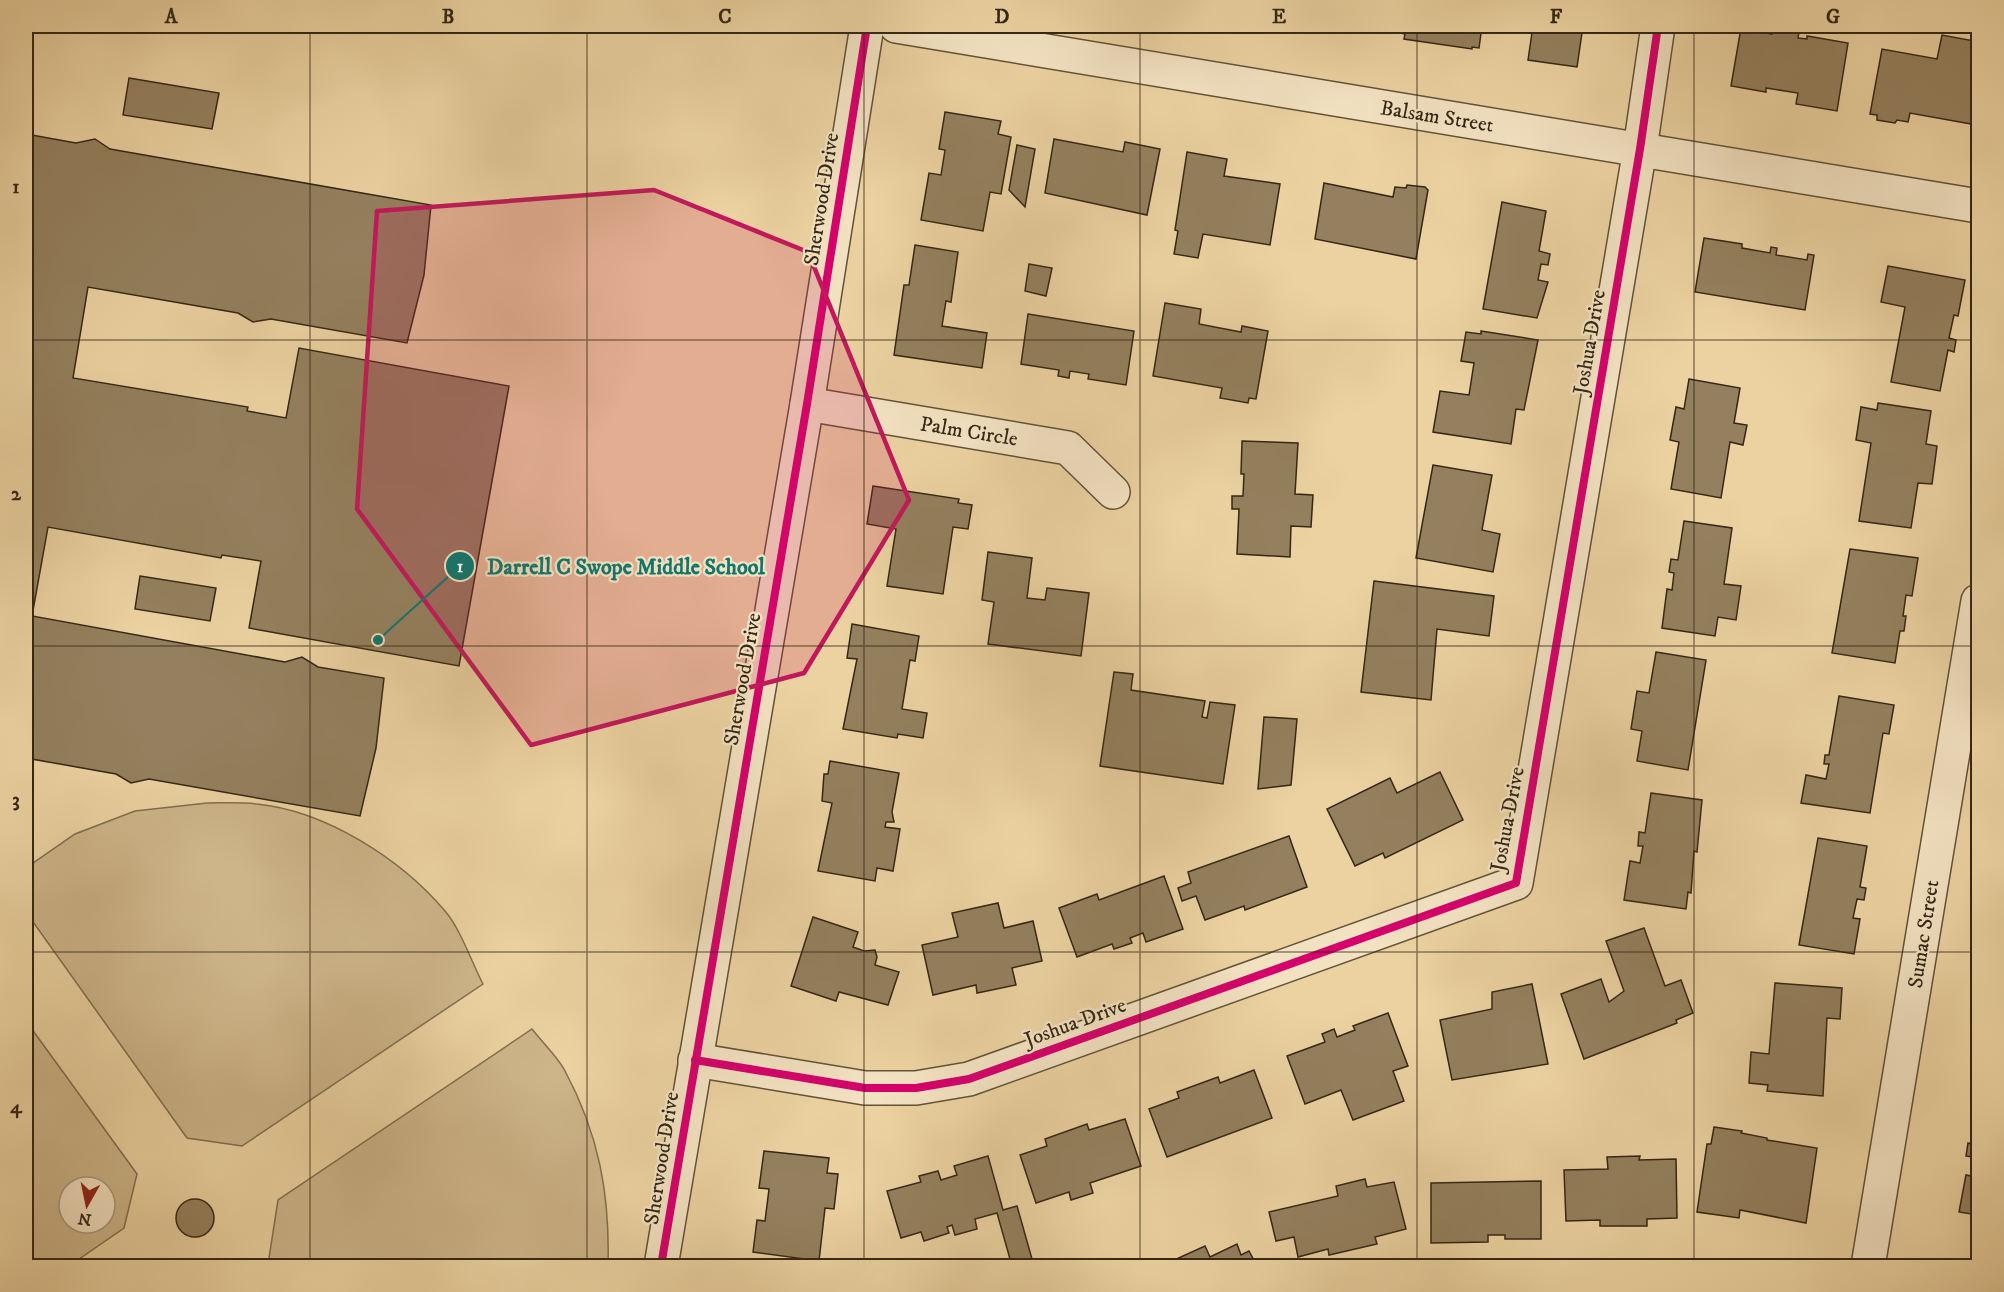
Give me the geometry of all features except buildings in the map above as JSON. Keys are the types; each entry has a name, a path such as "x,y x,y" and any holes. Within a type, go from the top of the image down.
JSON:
{"street":[{"name":"Sherwood Drive","path":"661,1266 807,404 867,26"},
{"name":"Balsam Street","path":"896,26 1978,206"},
{"name":"Joshua Drive","path":"695,1060 865,1088 916,1088 969,1079 1516,883 1640,149 1658,26"},
{"name":"Palm Circle","path":"807,404 1068,448 1113,492"},
{"name":"Sumac Street","path":"1868,1266 1978,602"}],"highlighted area":[{"path":"654,190 808,252 909,500 804,673 531,745 357,509 377,211"}],"shaded area":[{"path":"207,803 251,803 283,808 335,827 384,856 407,873 445,911 461,936 483,984 242,1146 187,1138 26,912 26,868 75,834 135,811"},
{"path":"26,1021 137,1174 124,1228 117,1233 117,1175 57,1175 57,1235 114,1235 69,1266 26,1266"},
{"path":"532,1029 564,1069 586,1117 594,1141 607,1214 608,1266 274,1266 269,1258 278,1200"}],"cycle path":[{"path":"661,1266 807,404 867,26"},
{"path":"695,1060 865,1088 916,1088 969,1079 1516,883 1640,149 1658,26"}],"place":[{"name":"Darrell C Swope Middle School","path":"378,640"}]}
